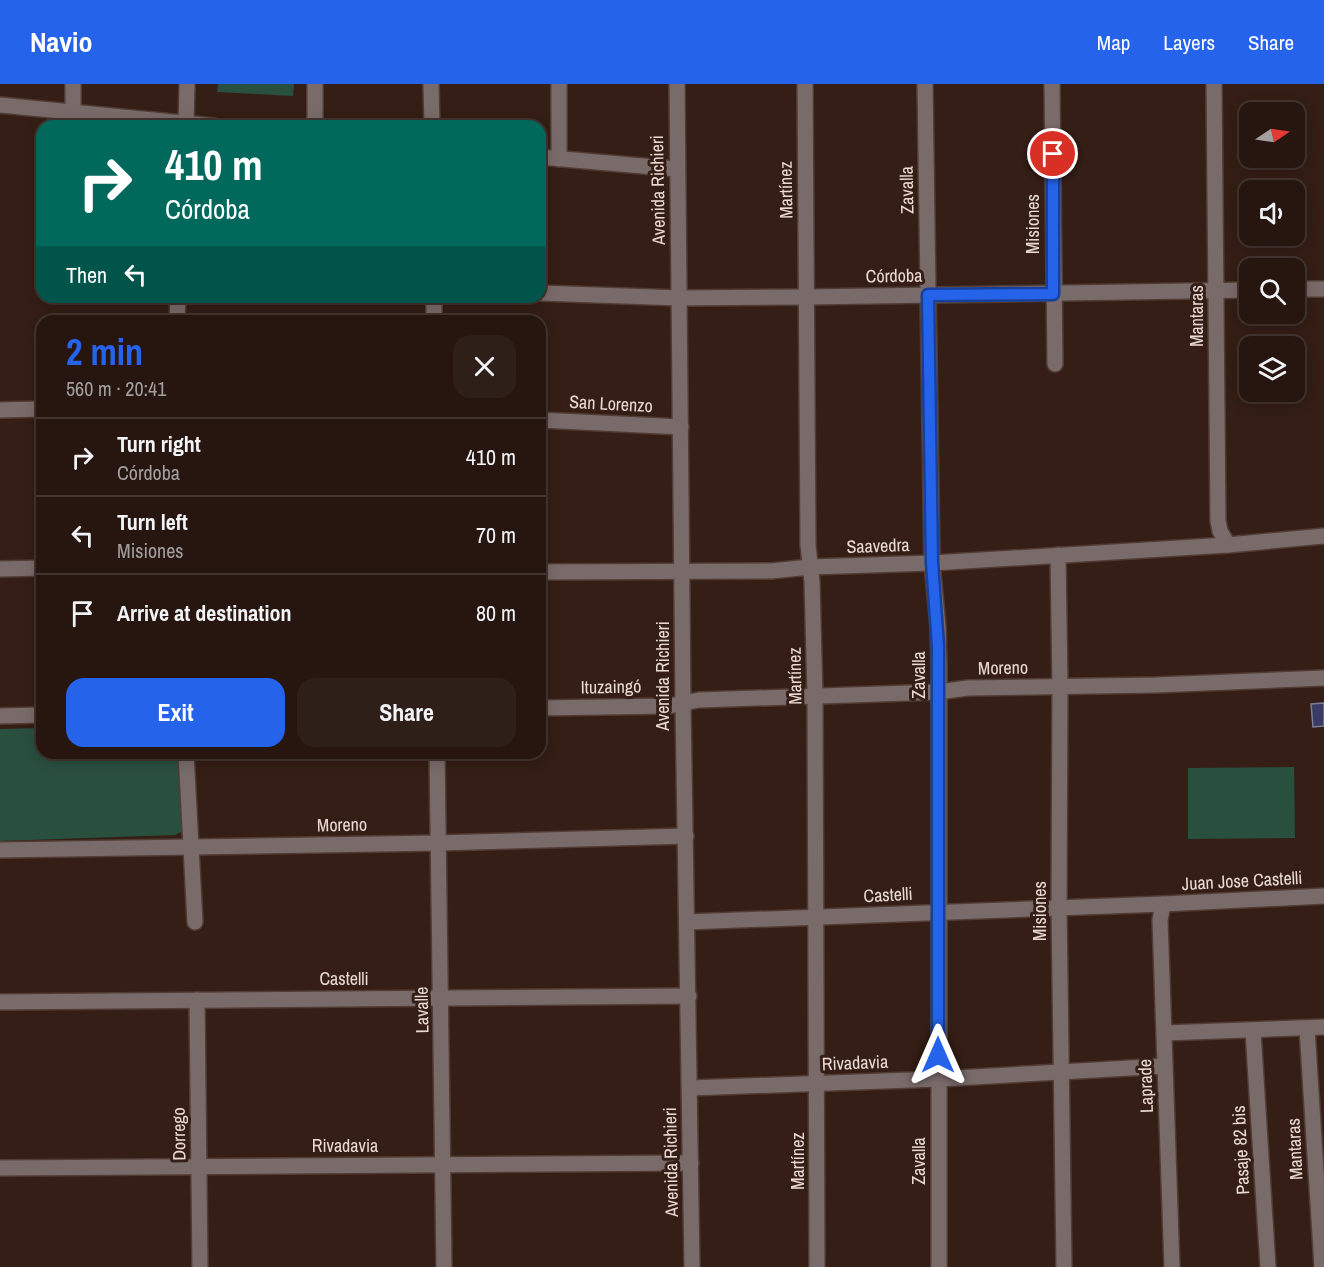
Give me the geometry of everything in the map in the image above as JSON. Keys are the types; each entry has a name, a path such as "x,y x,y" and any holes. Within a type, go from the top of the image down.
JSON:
{"street":[{"path":"73,84 73,113"},
{"path":"186,120 187,84"},
{"path":"315,84 315,120"},
{"path":"431,84 432,120"},
{"path":"559,84 559,159"},
{"name":"Avenida Richieri","path":"677,84 683,704 692,1267"},
{"name":"Martínez","path":"805,84 808,545 812,582 815,696 817,1267"},
{"name":"Zavalla","path":"925,84 932,563 938,627 939,1267"},
{"name":"Misiones","path":"1052,84 1055,364"},
{"name":"Mantaras","path":"1214,84 1218,520 1220,531 1228,545"},
{"path":"0,105 139,120"},
{"path":"546,158 677,169"},
{"path":"1305,290 1324,289"},
{"name":"Córdoba","path":"546,293 680,298 1239,290"},
{"path":"0,410 36,409"},
{"name":"San Lorenzo","path":"546,420 681,427"},
{"name":"Saavedra","path":"546,572 771,571 1228,545 1324,536"},
{"name":"Misiones","path":"1058,555 1059,908 1064,1267"},
{"path":"0,569 36,568"},
{"name":"Moreno","path":"683,704 699,700 938,692 968,688 1156,685 1324,678"},
{"name":"Ituzaingó","path":"546,708 683,704"},
{"path":"0,716 36,715"},
{"path":"186,759 195,922"},
{"name":"Lavalle","path":"437,759 444,1267"},
{"name":"Moreno","path":"0,850 438,843 686,836"},
{"name":"Juan Jose Castelli","path":"1163,904 1324,896"},
{"name":"Castelli","path":"687,922 1163,904"},
{"name":"Laprade","path":"1163,904 1160,920 1172,1267"},
{"name":"Castelli","path":"0,1002 688,996"},
{"name":"Dorrego","path":"197,1000 200,1267"},
{"path":"1164,1033 1324,1027"},
{"name":"Mantaras","path":"1307,1028 1322,1267"},
{"name":"Pasaje 82 bis","path":"1253,1031 1268,1267"},
{"name":"Rivadavia","path":"690,1088 938,1079 1165,1066"},
{"name":"Rivadavia","path":"0,1168 691,1163"}],"green space":[{"path":"218,84 294,84 293,96 217,92"},
{"path":"36,728 36,759 181,759 185,830 175,835 0,841 0,729"},
{"path":"1294,767 1295,838 1188,839 1188,768"}],"building":[{"path":"1324,703 1324,726 1313,727 1311,704"}],"route":[{"path":"938,1055 938,627 932,563 928,295 1053,294 1053,154"}]}
